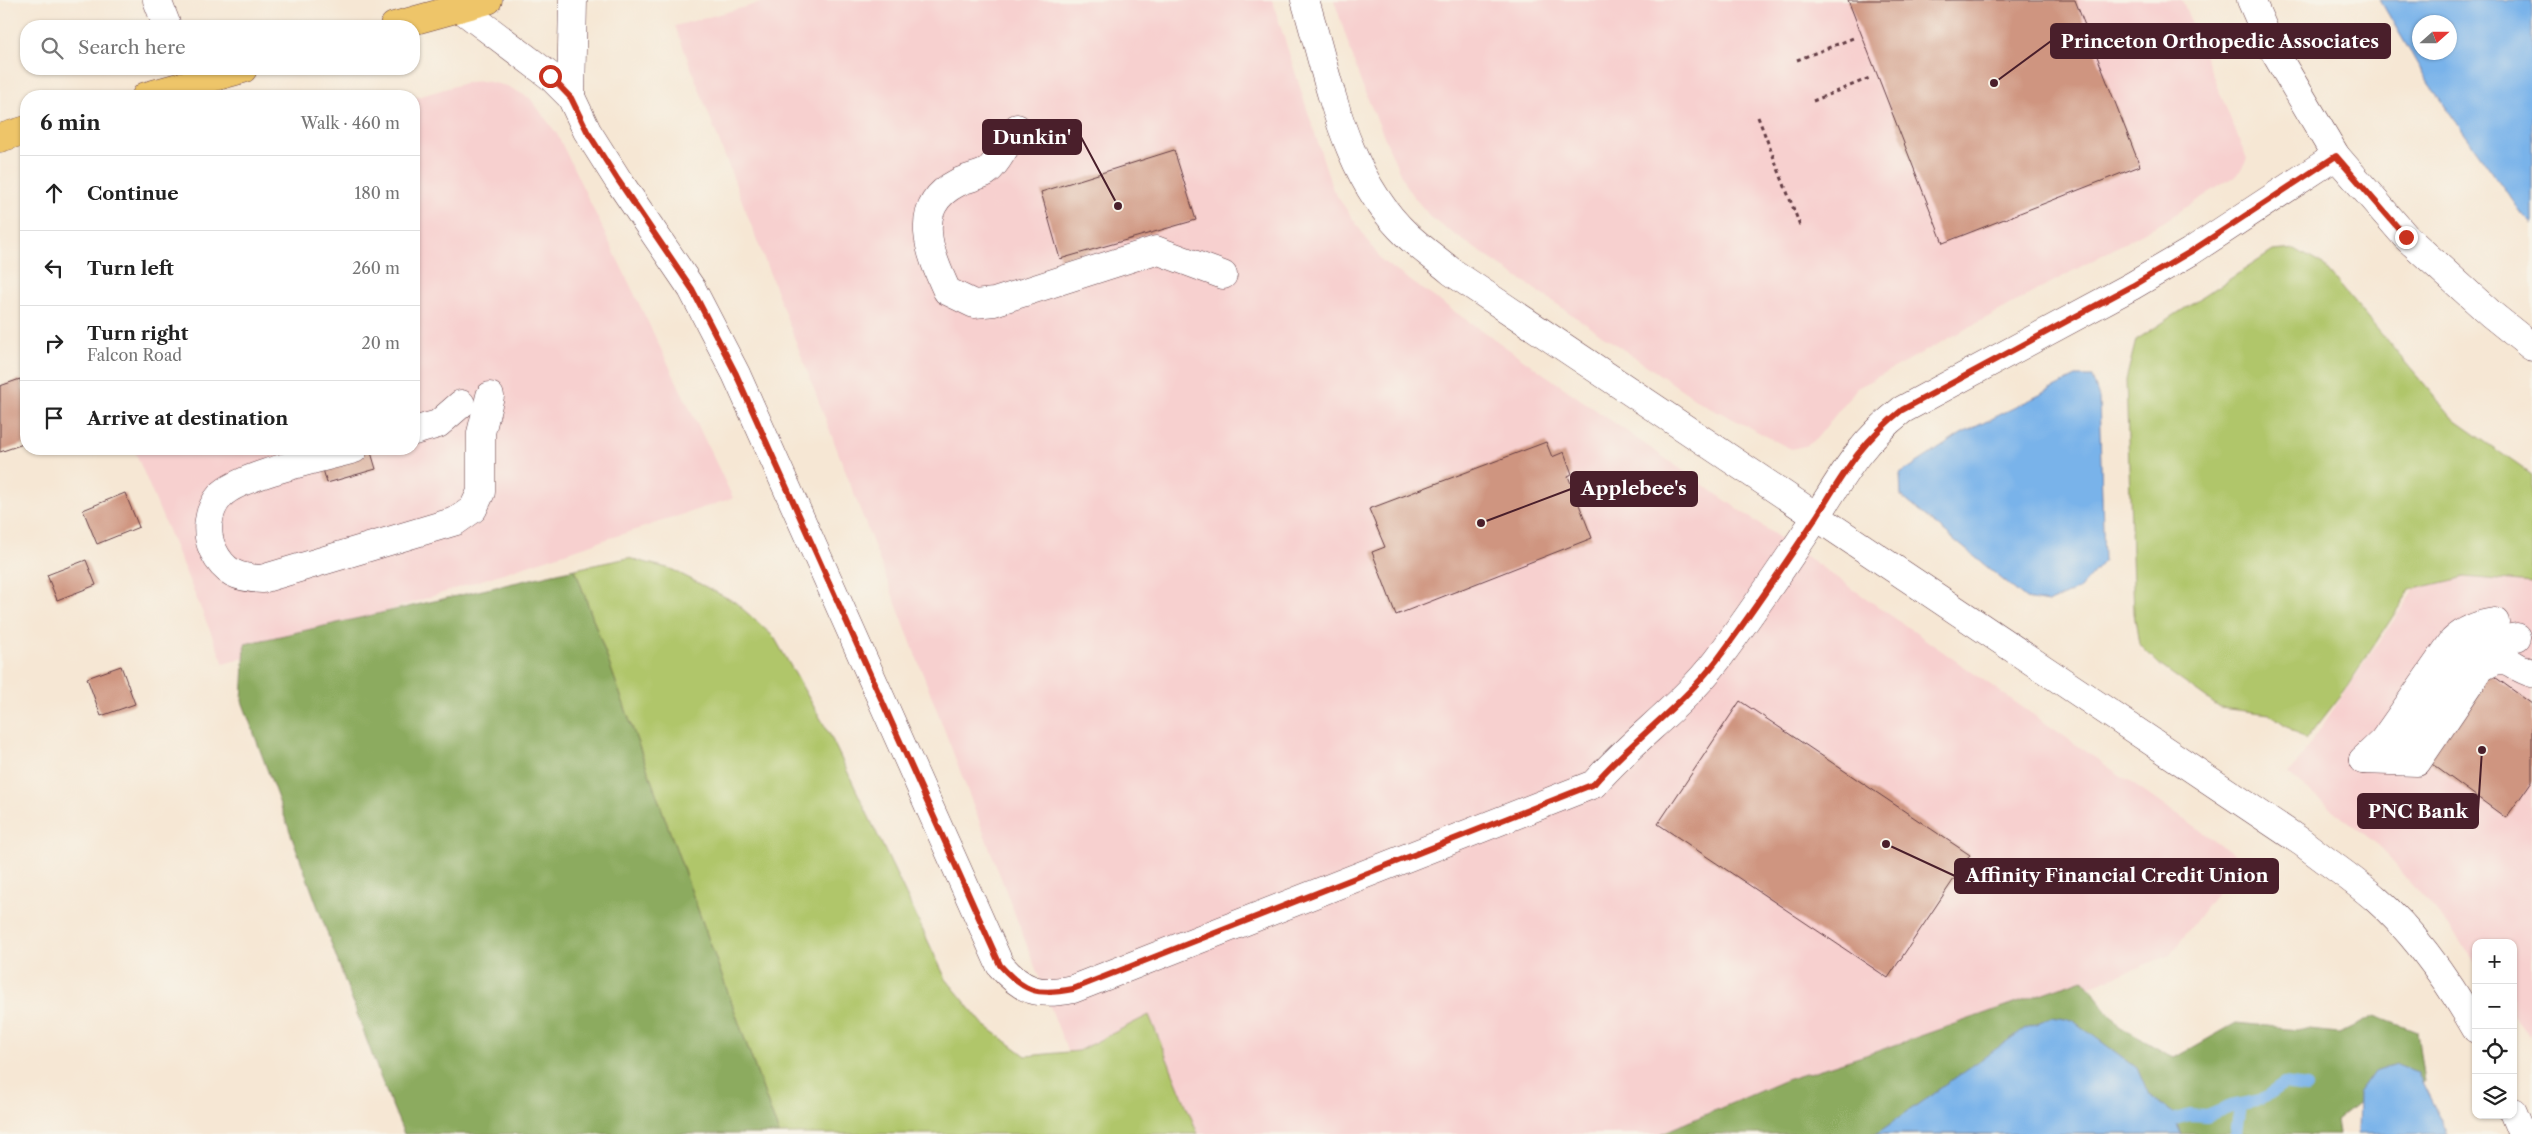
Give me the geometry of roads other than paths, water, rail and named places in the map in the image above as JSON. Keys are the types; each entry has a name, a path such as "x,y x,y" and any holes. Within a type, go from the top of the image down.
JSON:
{"highway":[{"path":"416,20 488,0"},
{"path":"158,90 185,77 200,75"},
{"path":"0,138 20,132"}],"street":[{"path":"158,0 165,20"},
{"path":"571,98 573,0"},
{"path":"1305,0 1350,147 1383,207 1407,235 1452,272 2303,843 2370,894 2418,945 2459,999 2472,1022"},
{"path":"2251,0 2271,46 2336,156 2406,237 2491,314 2532,347"},
{"path":"460,8 550,76 571,98 587,131 692,289 736,374 1000,965 1015,982 1035,991 1052,993 1073,989 1594,784 1618,757 1664,715 1716,661 1817,516 1847,466 1879,428 1902,410 2132,286 2190,252 2336,156"},
{"path":"1018,128 987,171 957,183 934,201 928,218 928,239 947,291 974,304 994,302 1156,250 1223,275"},
{"path":"333,455 245,480 220,496 210,516 208,538 219,563 240,578 262,579 456,520 473,508 481,492 481,433 490,396"},
{"path":"420,429 438,424 461,404"},
{"path":"2506,630 2483,623 2462,632 2453,641 2383,742 2363,760 2417,762 2480,669 2490,662 2501,660 2513,662 2532,673"},
{"path":"2516,1119 2522,1134"}],"water":[{"path":"2380,0 2532,0 2532,224 2523,215 2429,84 2415,60 2457,60 2457,15 2412,15 2412,55"},
{"path":"2076,377 2092,377 2099,398 2104,561 2079,589 2048,603 2026,599 1901,496 1900,474 1961,434"},
{"path":"2051,1017 2072,1020 2137,1068 2149,1096 2172,1112 2181,1134 1876,1134 2024,1029"},
{"path":"2397,1064 2417,1072 2448,1134 2358,1134 2359,1092 2374,1071"}],"waterway":[{"path":"2171,1120 2190,1115 2207,1116 2231,1106 2261,1100 2284,1084 2307,1087"},
{"path":"2236,1134 2240,1105"}],"place":[{"name":"Princeton Orthopedic Associates","path":"1994,83"},
{"name":"Dunkin'","path":"1118,206"},
{"name":"Applebee's","path":"1481,523"},
{"name":"PNC Bank","path":"2482,750"},
{"name":"Affinity Financial Credit Union","path":"1886,844"}]}
